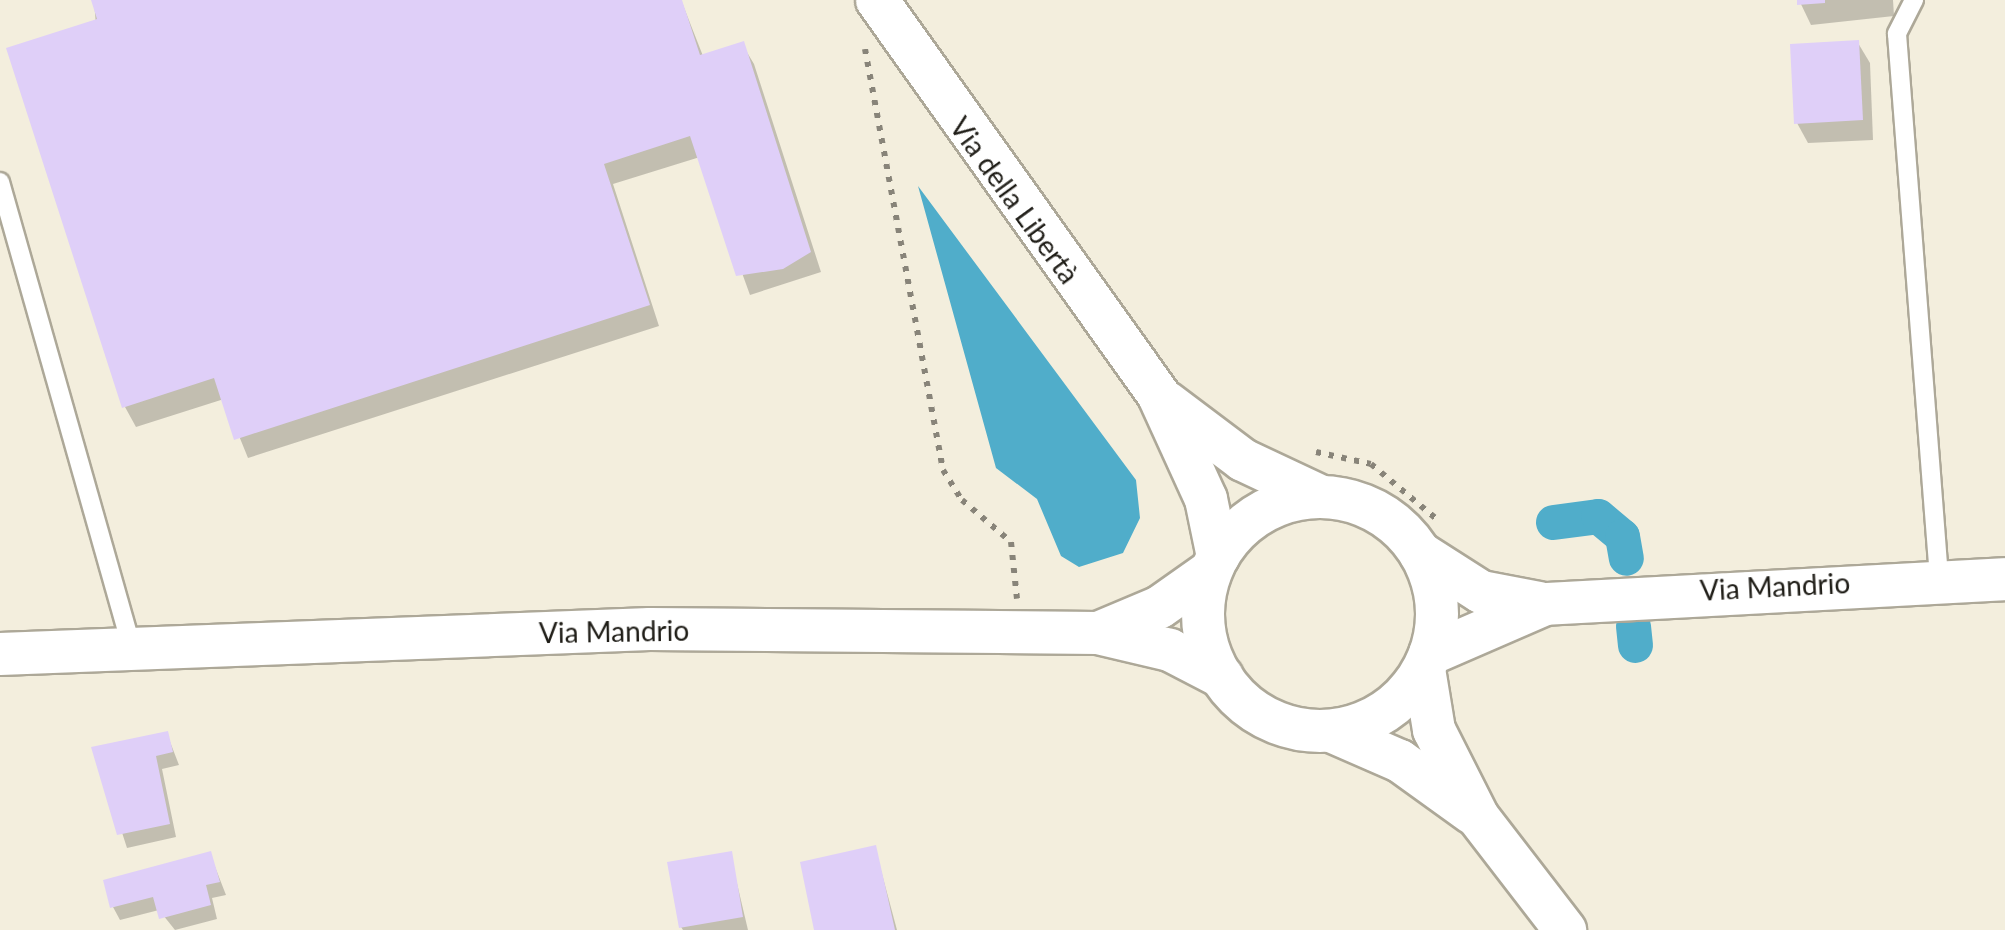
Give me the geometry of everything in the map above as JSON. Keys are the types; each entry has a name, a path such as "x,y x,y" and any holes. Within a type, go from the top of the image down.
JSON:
{"street":[{"name":"Via della Libertà","path":"866,16 1159,396 1204,496 1215,564"},
{"name":"Via della Libertà","path":"1159,396 1243,460 1322,498"},
{"path":"1478,817 1400,762 1331,731 1269,719 1222,678 1204,625 1215,564 1251,519 1322,498 1388,519 1434,543 1436,602 1427,661 1434,730 1478,817 1565,930"},
{"name":"Via Mandrio","path":"1434,543 1482,592 1545,604"},
{"name":"Via Mandrio","path":"1098,634 1160,607 1215,564"},
{"name":"Via Mandrio","path":"1427,661 1483,623 1545,604 1939,578 2005,580"},
{"name":"Via Mandrio","path":"0,654 650,629 1098,634 1170,650 1222,678"},
{"path":"1331,731 1385,712 1427,661"}],"lane":[{"path":"1914,0 1897,34 1939,578"},
{"path":"0,182 130,646"}],"path":[{"path":"866,16 873,82 944,470 962,500 1012,542 1020,591 1010,614"},
{"path":"1303,452 1372,464 1411,490 1434,543"}],"water":[{"path":"918,186 1136,480 1140,518 1123,553 1079,567 1061,556 1037,499 996,468"}],"building":[{"path":"91,0 682,0 700,55 744,41 811,252 783,269 736,276 690,136 604,164 650,305 234,440 214,378 122,408 6,48 97,19"},
{"path":"1797,0 1825,0 1825,3 1797,5"},
{"path":"1859,40 1863,120 1794,124 1790,44"},
{"path":"168,731 173,752 156,756 170,824 117,835 91,747"},
{"path":"876,845 895,930 814,930 800,862"},
{"path":"211,851 220,882 206,885 211,905 159,919 153,897 110,908 103,880"},
{"path":"732,851 743,917 679,928 667,862"}],"waterway":[{"path":"1553,522 1598,516 1622,536 1626,558"},
{"path":"1633,626 1635,645"}]}
